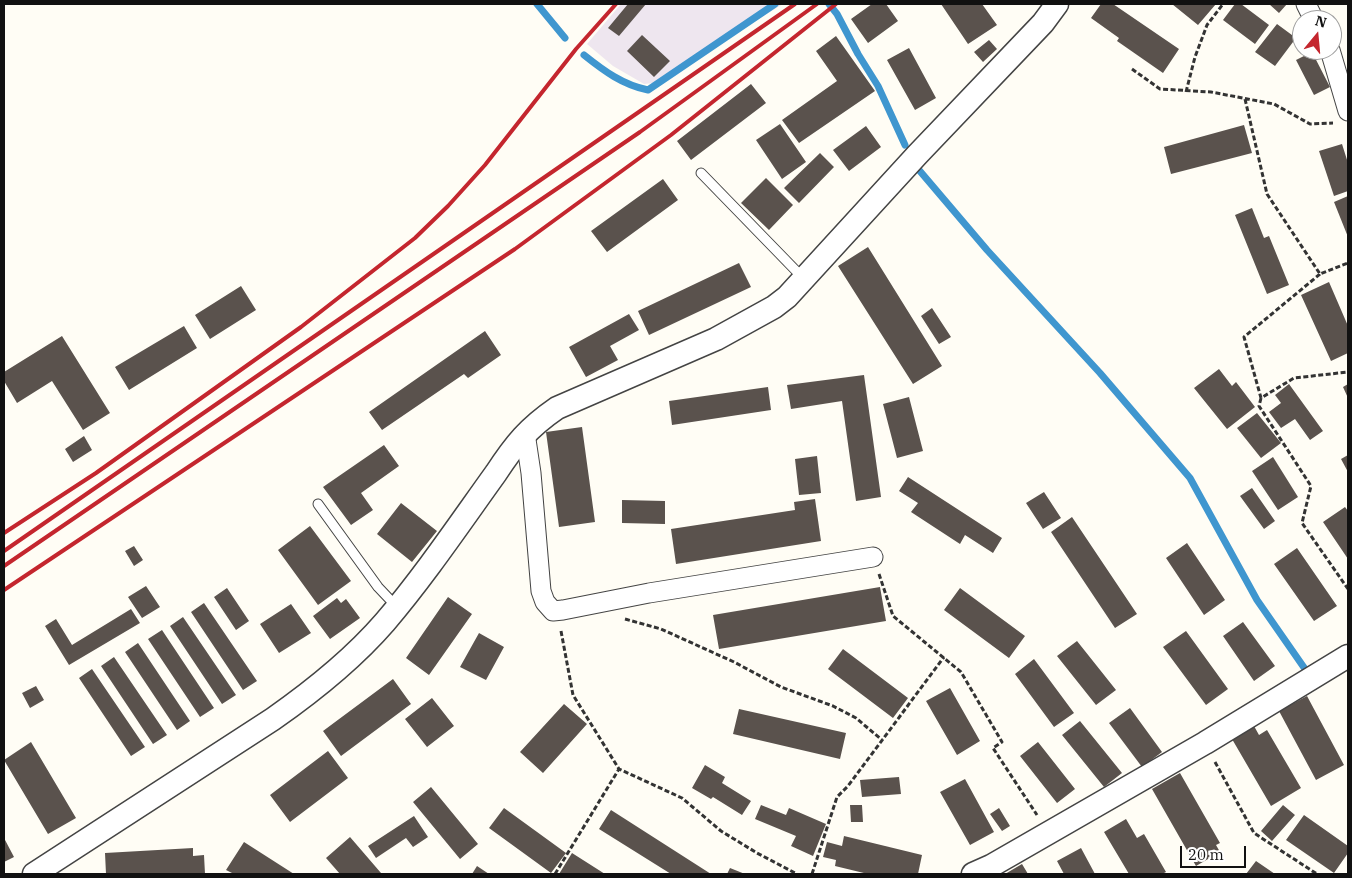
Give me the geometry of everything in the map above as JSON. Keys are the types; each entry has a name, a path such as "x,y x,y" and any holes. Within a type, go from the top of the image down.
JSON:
{"street":[{"path":"34,874 312,692 384,622 424,572 525,433 538,421 557,408 653,367 747,323 774,307 804,279 916,155 1043,23 1057,4"},
{"path":"1332,60 1344,116"},
{"path":"525,433 531,473 541,592 545,602 552,611 873,557"},
{"path":"973,874 1205,743 1348,656"}],"lane":[{"path":"701,173 804,279"},
{"path":"318,504 378,587 396,606"}],"path":[{"path":"1186,92 1195,57 1207,25 1223,4"},
{"path":"1132,68 1160,89 1211,92 1274,104 1310,124 1344,116"},
{"path":"1244,99 1267,194 1320,274"},
{"path":"1348,263 1320,274 1244,337 1261,398 1260,406 1311,486 1302,523 1348,589"},
{"path":"1261,398 1294,378 1348,372"},
{"path":"873,557 892,616 960,672 1002,742 993,748 1048,833"},
{"path":"616,599 621,618 661,629 734,662 781,686 833,706 856,718 882,740"},
{"path":"558,610 573,695 619,769 682,798 720,831 796,874"},
{"path":"812,874 837,797 848,786 944,657"},
{"path":"1205,743 1254,833 1318,874"},
{"path":"556,874 619,769"}],"shaded area":[{"path":"621,4 783,4 654,83 644,84 613,66 587,44"}],"building":[{"path":"628,4 646,4 619,36 608,28"},
{"path":"872,4 886,4 898,21 868,43 851,19"},
{"path":"941,4 982,4 997,25 968,44"},
{"path":"1101,4 1113,4 1179,49 1163,73 1117,41 1119,38 1091,18"},
{"path":"1172,4 1216,4 1198,25"},
{"path":"1235,4 1241,4 1269,25 1255,44 1223,20"},
{"path":"1269,4 1287,4 1279,13"},
{"path":"1277,24 1292,35 1292,43 1275,66 1255,52"},
{"path":"642,35 670,61 654,77 627,51"},
{"path":"836,36 875,91 799,143 782,120 837,81 816,51"},
{"path":"989,40 997,49 983,62 974,52"},
{"path":"909,48 936,98 915,110 887,60"},
{"path":"1296,60 1316,60 1330,87 1314,95"},
{"path":"751,84 766,103 691,160 677,141"},
{"path":"780,124 806,162 782,179 756,140"},
{"path":"1244,125 1252,153 1171,174 1164,147"},
{"path":"866,126 881,147 849,171 833,150"},
{"path":"1342,144 1348,163 1348,191 1334,196 1319,151"},
{"path":"820,153 834,167 799,203 784,188"},
{"path":"766,178 793,205 769,230 741,203"},
{"path":"663,179 678,200 607,252 591,231"},
{"path":"1348,196 1348,237 1334,202"},
{"path":"1252,208 1264,238 1269,236 1289,285 1267,294 1235,215"},
{"path":"868,247 942,366 913,384 838,266"},
{"path":"739,263 751,287 649,335 638,311"},
{"path":"1329,282 1348,326 1348,353 1331,361 1301,295"},
{"path":"241,286 256,310 210,339 195,315"},
{"path":"932,308 951,337 939,344 921,316"},
{"path":"629,314 639,330 610,346 618,360 586,377 569,347"},
{"path":"184,326 197,348 129,390 115,367"},
{"path":"485,331 501,355 468,378 464,374 382,430 369,412"},
{"path":"62,336 110,413 83,430 52,381 17,403 4,381 4,372"},
{"path":"1219,369 1232,386 1236,382 1255,407 1227,429 1194,388"},
{"path":"864,375 881,497 856,501 842,401 791,409 787,385"},
{"path":"1289,384 1323,431 1310,440 1295,419 1281,428 1269,412 1281,403 1275,395"},
{"path":"1348,384 1348,398 1343,387"},
{"path":"768,387 771,410 672,425 669,401"},
{"path":"909,397 923,451 897,458 883,404"},
{"path":"1257,413 1281,443 1261,458 1237,428"},
{"path":"582,427 595,522 559,527 546,432"},
{"path":"84,436 92,450 73,462 65,449"},
{"path":"384,445 399,466 361,493 373,510 351,525 323,487"},
{"path":"1348,455 1348,472 1341,459"},
{"path":"817,456 821,493 799,495 795,459"},
{"path":"1273,457 1298,497 1278,510 1252,471"},
{"path":"908,477 1002,538 993,553 965,535 960,544 911,512 918,503 899,491"},
{"path":"1252,488 1275,521 1264,529 1240,496"},
{"path":"1044,492 1061,518 1043,529 1026,503"},
{"path":"815,499 821,541 676,564 671,529 795,510 794,502"},
{"path":"622,500 665,501 665,524 622,523"},
{"path":"401,503 437,531 412,562 377,534"},
{"path":"1345,507 1348,511 1348,559 1323,522"},
{"path":"1072,517 1137,614 1115,628 1051,532"},
{"path":"310,526 351,581 318,605 278,550"},
{"path":"1187,543 1225,600 1204,615 1166,558"},
{"path":"134,546 143,560 134,566 125,551"},
{"path":"1297,548 1337,606 1314,621 1274,564"},
{"path":"146,586 160,607 142,618 128,597"},
{"path":"880,587 886,621 719,649 713,615"},
{"path":"227,588 249,621 236,630 214,597"},
{"path":"960,588 1025,636 1009,658 944,610"},
{"path":"448,597 472,614 429,675 406,658"},
{"path":"337,598 341,603 346,599 360,618 330,639 313,616"},
{"path":"204,603 257,681 243,690 191,612"},
{"path":"291,604 311,633 279,653 260,624"},
{"path":"131,609 140,623 69,665 45,626 56,619 72,645"},
{"path":"183,617 236,695 222,704 170,626"},
{"path":"1243,622 1275,666 1254,681 1223,636"},
{"path":"162,630 214,708 200,717 148,639"},
{"path":"1186,631 1228,689 1206,705 1163,647"},
{"path":"479,633 504,647 486,680 460,667"},
{"path":"1077,641 1116,690 1096,705 1057,656"},
{"path":"138,643 190,721 177,730 125,652"},
{"path":"843,649 908,698 893,718 828,669"},
{"path":"114,657 167,735 153,744 101,666"},
{"path":"1034,659 1074,713 1054,727 1015,674"},
{"path":"92,669 145,747 131,756 79,678"},
{"path":"393,679 411,704 341,756 323,731"},
{"path":"36,686 44,700 30,708 22,693"},
{"path":"950,688 980,741 957,755 926,701"},
{"path":"1307,696 1344,765 1316,780 1279,711"},
{"path":"432,698 454,726 427,747 405,719"},
{"path":"564,704 587,724 543,773 520,752"},
{"path":"1130,708 1162,752 1142,767 1109,723"},
{"path":"739,709 846,733 840,759 733,734"},
{"path":"1080,721 1122,773 1104,787 1062,735"},
{"path":"1254,726 1259,735 1267,730 1301,788 1271,806 1232,739"},
{"path":"31,742 76,818 48,834 4,760"},
{"path":"1038,742 1075,789 1057,803 1020,756"},
{"path":"328,751 348,778 290,822 270,795"},
{"path":"705,765 725,777 722,783 751,801 742,815 713,797 711,799 692,788"},
{"path":"1180,773 1220,843 1216,845 1220,852 1196,866 1152,789"},
{"path":"899,777 901,794 862,797 860,780"},
{"path":"965,779 994,832 970,845 940,792"},
{"path":"431,787 478,844 460,859 413,802"},
{"path":"761,805 786,815 789,808 826,824 813,856 791,846 796,836 755,819"},
{"path":"850,805 862,805 863,822 851,822"},
{"path":"1283,805 1295,815 1272,841 1261,831"},
{"path":"504,808 566,853 551,873 489,828"},
{"path":"999,808 1010,826 1002,831 990,814"},
{"path":"611,810 711,874 671,874 599,829"},
{"path":"1304,815 1348,846 1348,853 1334,873 1286,840"},
{"path":"414,816 428,837 413,847 406,838 376,858 368,846"},
{"path":"1126,819 1137,838 1144,834 1166,872 1162,874 1129,874 1104,832"},
{"path":"844,836 922,855 918,874 868,874 835,866 836,860 823,857 827,842 842,846"},
{"path":"350,837 381,873 340,874 326,858"},
{"path":"4,838 14,857 4,862"},
{"path":"244,842 294,874 234,874 226,870"},
{"path":"193,848 193,856 204,855 205,874 106,874 105,853"},
{"path":"1081,848 1095,874 1064,874 1057,861"},
{"path":"572,853 605,874 559,874"},
{"path":"1256,861 1275,874 1246,874"},
{"path":"1022,864 1028,874 1005,874"},
{"path":"477,866 489,874 472,874"},
{"path":"730,868 745,874 727,874"}],"waterway":[{"path":"537,4 565,38"},
{"path":"584,55 614,77 630,85 648,90 775,4"},
{"path":"829,4 837,14 858,54 878,86 905,145"},
{"path":"919,170 987,250 1100,373 1190,478 1257,600 1305,669"}],"railway":[{"path":"4,533 96,473 301,327 415,238 448,206 485,165 576,49 616,4"},
{"path":"4,551 795,4"},
{"path":"4,566 640,132 817,4"},
{"path":"4,590 515,249 671,135 836,4"}]}
